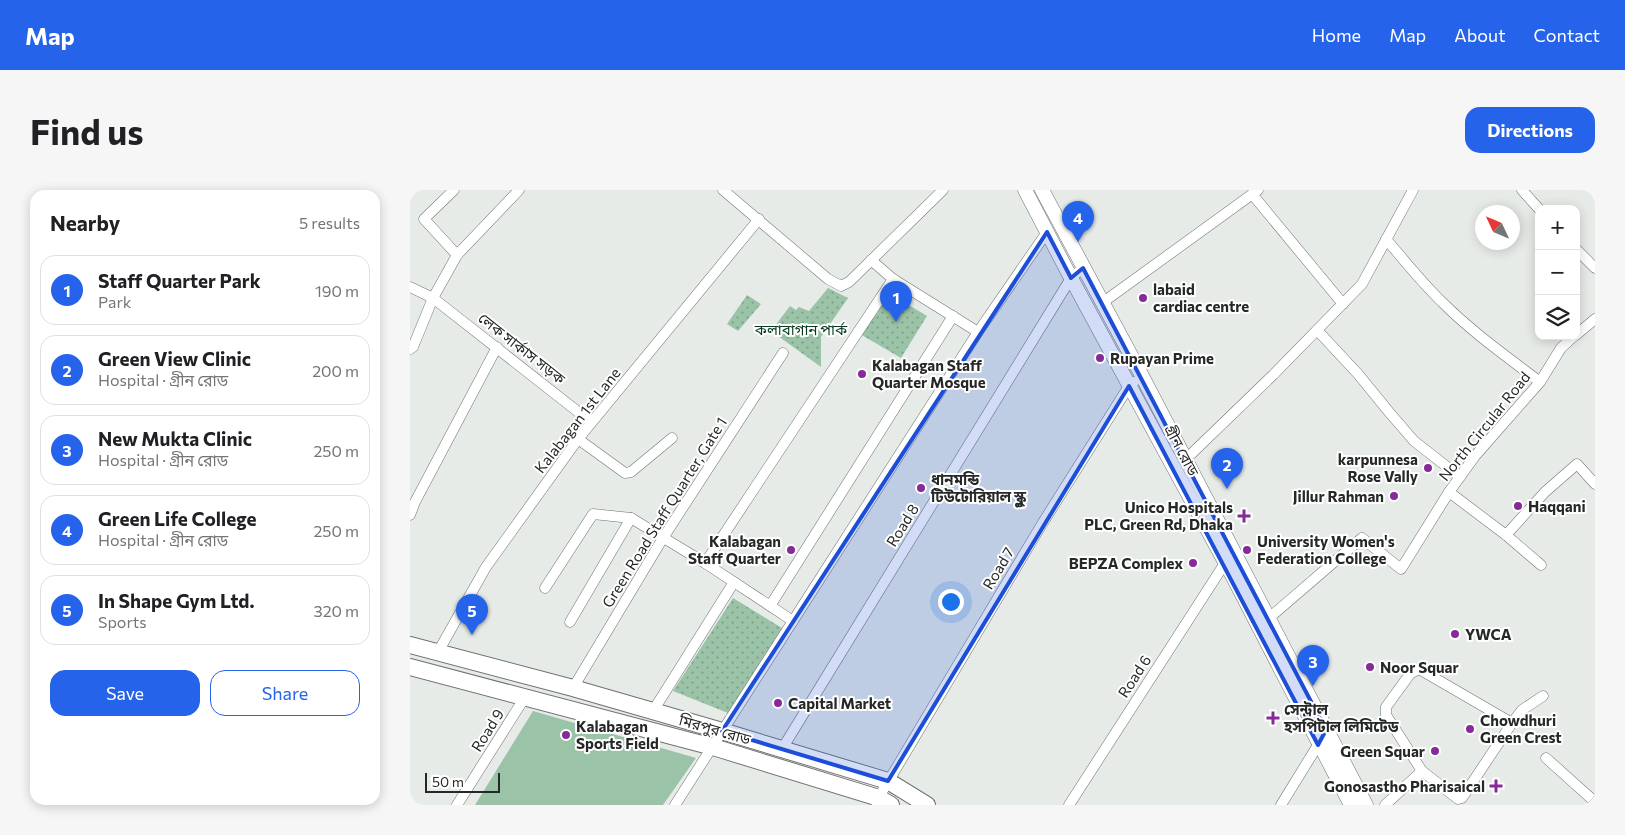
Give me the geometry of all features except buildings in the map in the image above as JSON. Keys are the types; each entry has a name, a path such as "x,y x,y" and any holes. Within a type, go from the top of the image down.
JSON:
{"highway":[{"name":"মিরপুর রোড","path":"410,645 573,688 888,781 928,805"},
{"name":"মিরপুর রোড","path":"410,667 713,747 882,803"}],"main road":[{"name":"গ্রীন রোড","path":"1025,190 1225,563 1318,745 1351,805"},
{"name":"গ্রীন রোড","path":"1042,190 1186,459 1366,805"}],"street":[{"path":"454,190 424,219 457,255"},
{"path":"410,349 414,347 433,298 457,255 519,190"},
{"path":"723,190 828,279 842,286 849,282 943,190"},
{"path":"1186,459 1273,375 1365,280 1413,190"},
{"path":"1522,190 1535,205"},
{"path":"1102,303 1255,192 1343,304"},
{"name":"Kalabagan 1st Lane","path":"438,652 486,567 591,422 759,219"},
{"path":"675,805 978,332 1047,232"},
{"path":"1386,239 1431,291 1454,314 1540,382"},
{"path":"1577,250 1595,268"},
{"path":"871,260 893,279 978,332"},
{"name":"Road 8","path":"782,749 1071,278 1083,268"},
{"path":"705,563 893,279"},
{"name":"লেক সার্কাস সড়ক","path":"410,287 433,298 591,422"},
{"path":"770,606 953,316"},
{"name":"North Circular Road","path":"1580,331 1595,319"},
{"path":"1317,330 1358,374 1414,441 1460,477"},
{"name":"North Circular Road","path":"1269,618 1362,538 1401,569 1475,456 1540,382 1561,348 1570,340"},
{"path":"410,515 415,502 497,347"},
{"name":"Green Road Staff Quarter, Gate 1","path":"573,688 664,538 783,353"},
{"name":"Road 7","path":"882,803 888,781 1042,524 1129,386 1141,374"},
{"path":"578,440 625,473 631,472 672,438"},
{"path":"1506,536 1545,492 1578,464 1595,484"},
{"path":"1450,492 1541,566"},
{"path":"545,588 593,514 631,518 705,563 793,621"},
{"path":"570,622 631,518"},
{"name":"Road 6","path":"1069,805 1225,563"},
{"path":"653,711 734,582"},
{"path":"1512,724 1419,669 1414,670 1410,674 1385,711 1422,771 1456,798 1462,798 1522,710 1543,696"},
{"name":"Road 9","path":"457,805 525,697"},
{"path":"1281,805 1326,730"},
{"path":"1546,758 1595,802"},
{"path":"1385,805 1422,771"}],"highlighted area":[{"path":"1047,232 1071,278 1083,268 1326,730 1318,745 1129,386 888,781 722,731"}],"green space":[{"name":"কলাবাগান পার্ক","path":"828,288 848,298 821,337 821,367 771,331 790,306 796,310 799,307 809,311"},
{"path":"889,293 927,316 901,358 860,334 878,312 878,308"},
{"path":"747,295 761,304 738,331 727,324"},
{"path":"733,598 782,628 728,713 673,691"},
{"name":"Kalabagan Sports Field","path":"533,711 696,758 663,805 475,805"}],"place":[{"name":"Green Life College","path":"1078,242"},
{"name":"labaid cardiac centre","path":"1143,298"},
{"name":"Staff Quarter Park","path":"896,322"},
{"name":"Rupayan Prime","path":"1100,358"},
{"name":"Kalabagan Staff Quarter Mosque","path":"862,374"},
{"name":"karpunnesa Rose Vally","path":"1428,468"},
{"name":"ধানমন্ডি টিউটোরিয়াল স্কুল","path":"921,488"},
{"name":"Green View Clinic","path":"1227,489"},
{"name":"Jillur Rahman","path":"1394,496"},
{"name":"Haqqani","path":"1518,506"},
{"name":"Unico Hospitals PLC, Green Rd, Dhaka","path":"1244,516"},
{"name":"Kalabagan Staff Quarter","path":"791,550"},
{"name":"University Women's Federation College","path":"1247,550"},
{"name":"BEPZA Complex","path":"1193,563"},
{"name":"YWCA","path":"1455,634"},
{"name":"In Shape Gym Ltd.","path":"472,635"},
{"name":"Noor Squar","path":"1370,667"},
{"name":"New Mukta Clinic","path":"1313,686"},
{"name":"Capital Market","path":"778,703"},
{"name":"সেন্ট্রাল হসপিটাল লিমিটেড","path":"1273,718"},
{"name":"Chowdhuri Green Crest","path":"1470,729"},
{"name":"Kalabagan Sports Field","path":"566,735"},
{"name":"Green Squar","path":"1435,751"},
{"name":"Gonosastho Pharisaical","path":"1496,786"}]}
